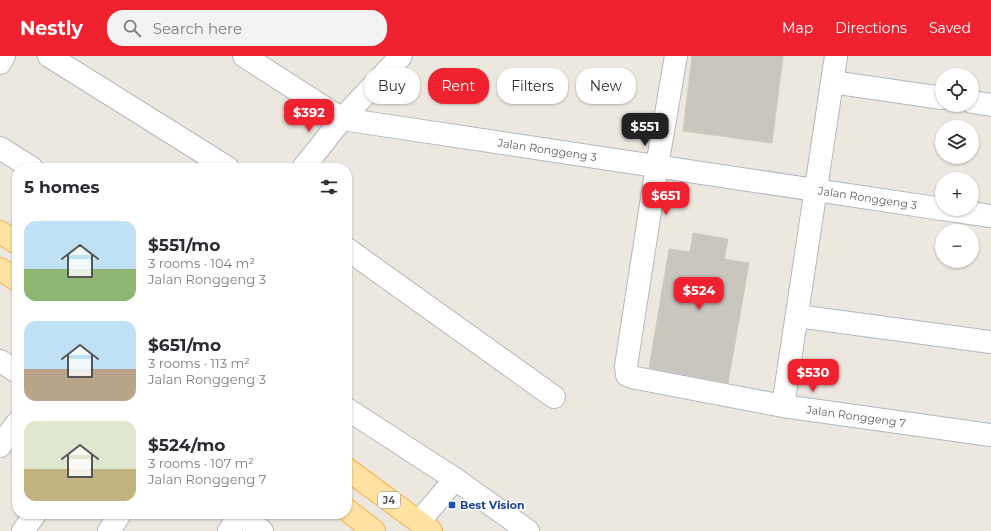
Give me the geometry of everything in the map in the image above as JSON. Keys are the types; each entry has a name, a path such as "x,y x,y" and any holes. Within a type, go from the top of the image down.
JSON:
{"main road":[{"path":"0,232 12,240"},
{"path":"0,269 12,277"},
{"name":"J4","path":"352,473 425,526"},
{"path":"352,514 374,531"}],"street":[{"path":"0,63 4,56"},
{"path":"49,56 220,163"},
{"path":"244,56 342,119"},
{"path":"307,163 342,119 401,56"},
{"path":"656,166 676,56"},
{"path":"783,406 836,56"},
{"path":"832,82 935,97"},
{"path":"979,103 991,105"},
{"name":"Jalan Ronggeng 3","path":"342,119 935,208"},
{"path":"0,148 24,163"},
{"name":"Jalan Ronggeng 7","path":"656,166 626,366 627,375 783,406 991,435"},
{"name":"Jalan Ronggeng 3","path":"979,214 991,216"},
{"path":"352,253 554,397"},
{"path":"796,316 991,342"},
{"path":"0,361 12,369"},
{"path":"352,411 455,479 528,531"},
{"path":"0,446 12,430"},
{"path":"425,526 455,479"},
{"path":"23,531 31,519"},
{"path":"109,531 117,519"},
{"path":"229,531 237,519"},
{"path":"246,519 262,531"}],"building":[{"path":"692,56 783,56 772,143 683,131"},
{"path":"693,233 728,239 724,259 749,263 728,383 649,368 669,249 690,252"}],"place":[{"name":"Best Vision","path":"452,505"}]}
